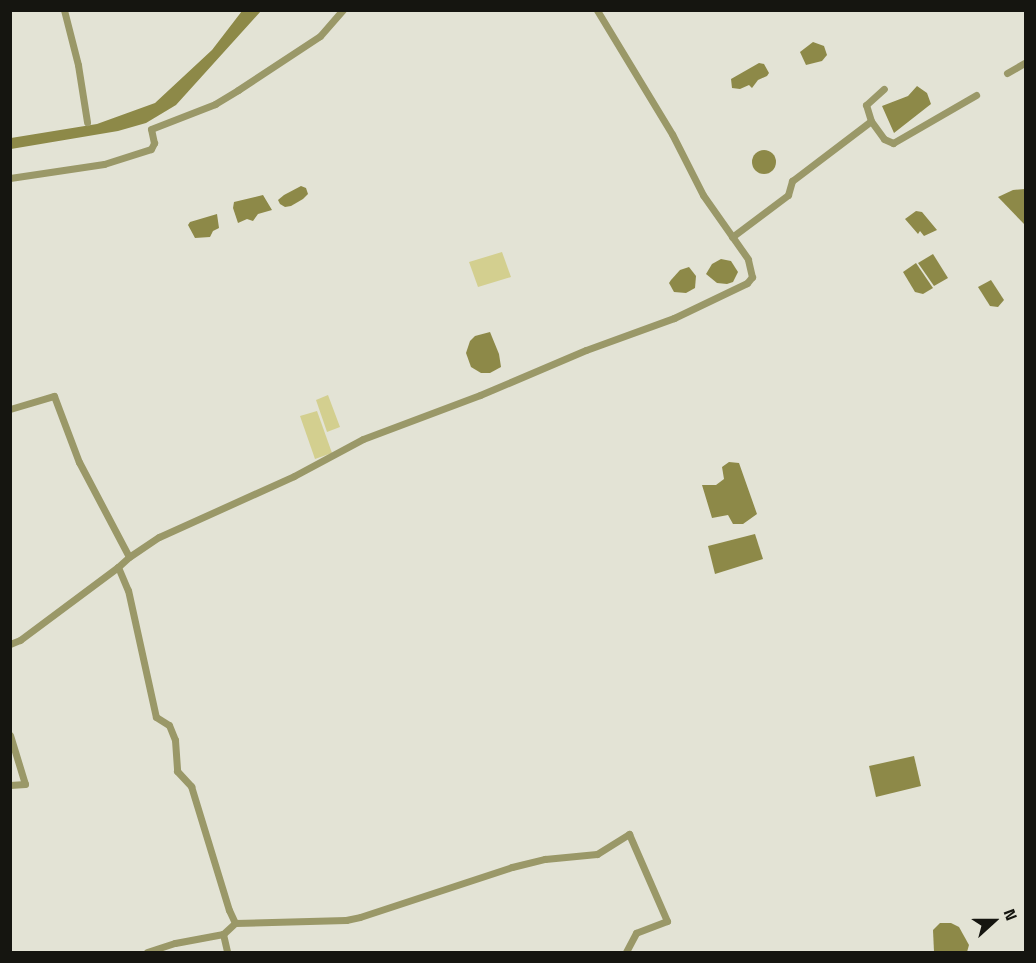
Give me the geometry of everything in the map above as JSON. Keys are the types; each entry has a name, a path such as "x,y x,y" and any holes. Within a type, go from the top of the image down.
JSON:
{"street":[{"path":"64,10 78,65 87,122"},
{"path":"10,178 104,164 152,148 154,143 151,129 215,104 238,90 320,36 343,10"},
{"path":"10,644 20,640 159,537 294,476 363,439 480,395 586,350 663,322 747,283 752,277 752,268 703,195 672,134 597,10"},
{"path":"1007,73 1026,62"},
{"path":"884,89 866,105 871,121 884,139 893,143 976,95"},
{"path":"732,237 788,195 792,182 871,121"},
{"path":"10,409 54,396 79,462 129,557"},
{"path":"118,567 128,590 156,717 169,725 175,740 177,771 191,786 235,923"},
{"path":"10,735 25,784 10,785"},
{"path":"147,952 175,943 223,934 235,923 360,917 512,867 545,859 597,854 629,834 667,921 636,933 626,952"},
{"path":"223,934 227,952"}],"shaded area":[{"path":"242,11 261,11 176,105 146,123 118,131 11,149 11,138 97,124 155,103 212,50"},
{"path":"813,42 824,46 827,55 822,61 806,65 800,52"},
{"path":"759,63 764,64 769,73 767,76 758,80 752,88 749,85 740,89 732,88 731,79"},
{"path":"917,86 927,93 931,104 894,133 882,106 908,96"},
{"path":"764,150 773,153 776,162 773,171 764,174 755,171 752,162 755,153"},
{"path":"301,186 306,188 308,194 303,199 291,206 285,207 280,204 278,200"},
{"path":"1026,189 1025,225 998,197 1013,190"},
{"path":"263,195 272,210 258,214 253,221 247,219 238,223 233,208 234,202"},
{"path":"916,211 922,212 937,230 924,236 920,231 918,234 905,219"},
{"path":"217,214 219,228 213,231 210,237 195,238 188,225 190,222"},
{"path":"502,252 511,277 478,287 469,262"},
{"path":"933,254 948,278 934,286 918,263"},
{"path":"721,259 731,261 738,272 733,282 717,283 706,274 712,264"},
{"path":"916,263 933,288 923,294 915,292 903,272"},
{"path":"689,267 696,276 695,288 686,293 674,292 669,283 680,270"},
{"path":"991,280 1004,300 998,307 990,306 978,287"},
{"path":"490,332 499,354 501,367 490,373 481,373 471,367 466,353 470,341 475,336"},
{"path":"328,395 340,427 327,432 316,400"},
{"path":"317,411 332,453 315,459 300,416"},
{"path":"729,462 739,463 757,514 743,524 733,524 728,515 712,518 702,485 716,485 724,479 722,467"},
{"path":"755,534 763,559 715,574 708,546"},
{"path":"914,756 921,786 876,797 869,766"},
{"path":"940,923 951,923 959,927 969,945 967,952 934,952 933,930"}]}
